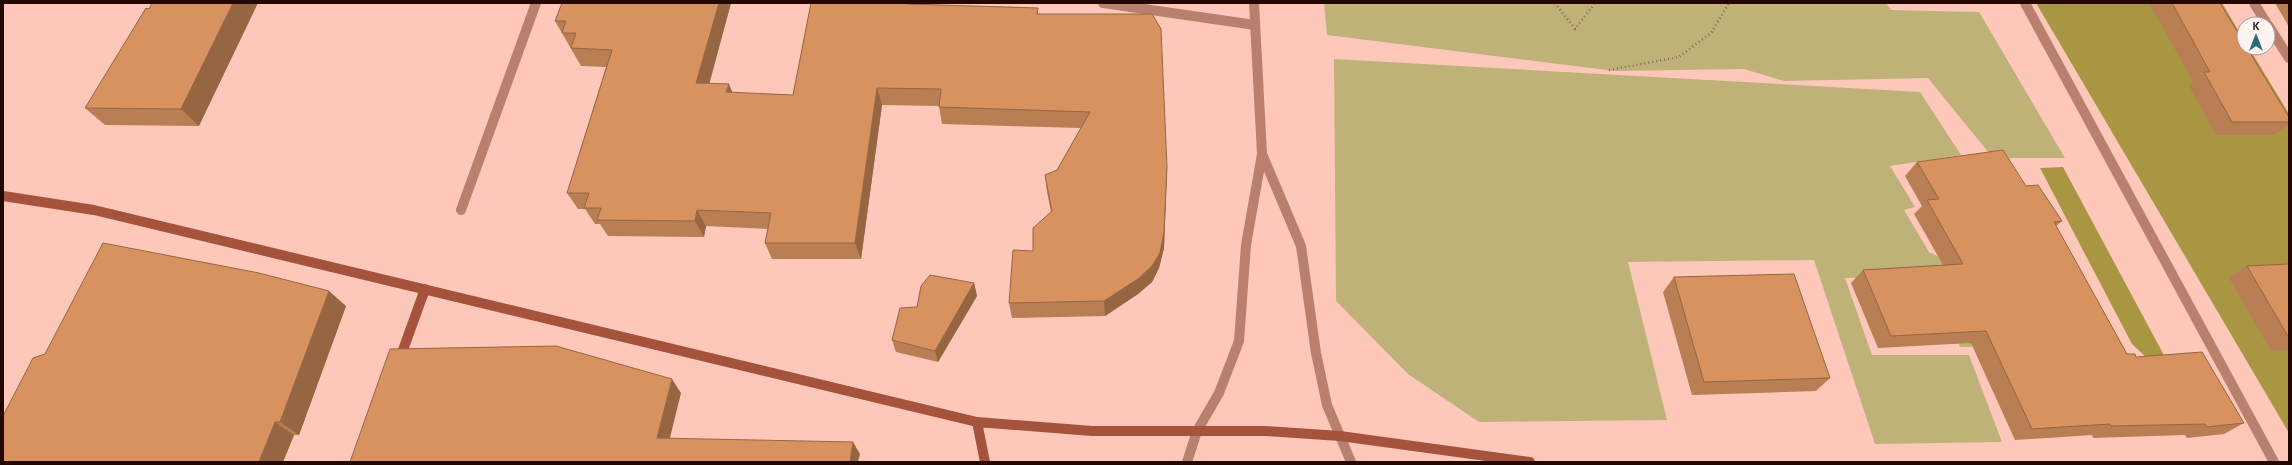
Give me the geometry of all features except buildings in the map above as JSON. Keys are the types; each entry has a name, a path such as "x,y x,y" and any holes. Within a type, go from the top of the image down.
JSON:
{"main road":[{"path":"3,196 94,210 977,422 1092,431 1266,431 1340,436 1530,462"},
{"path":"395,372 425,289"},
{"path":"977,422 985,462"}],"street":[{"path":"461,210 536,3"},
{"path":"1103,3 1255,25"},
{"path":"1187,462 1197,431 1219,393 1239,341 1246,245 1262,154 1254,3"},
{"path":"2025,3 2274,462"},
{"path":"2254,3 2263,16"},
{"path":"2276,37 2289,58"},
{"path":"1262,154 1301,246 1316,353 1327,405 1351,462"}],"path":[{"path":"1555,3 1575,29 1595,3"},
{"path":"1609,70 1679,57 1711,33 1729,3"}],"shaded area":[{"path":"1324,3 1886,3 1891,10 1979,12 2065,158 1993,158 1928,78 1784,81 1744,69 1614,71 1327,35"},
{"path":"2036,3 2222,3 2236,27 2236,56 2254,56 2289,114 2289,433"},
{"path":"1334,59 1920,92 1961,155 1890,166 1915,207 1904,210 1929,252 1962,268 2017,346 1960,347 1934,277 1845,278 1872,355 1969,355 2002,442 1875,444 1814,260 1628,262 1667,420 1479,422 1408,374 1336,301"},
{"path":"2063,167 2166,359 2149,360 2132,344 2040,168"}]}
